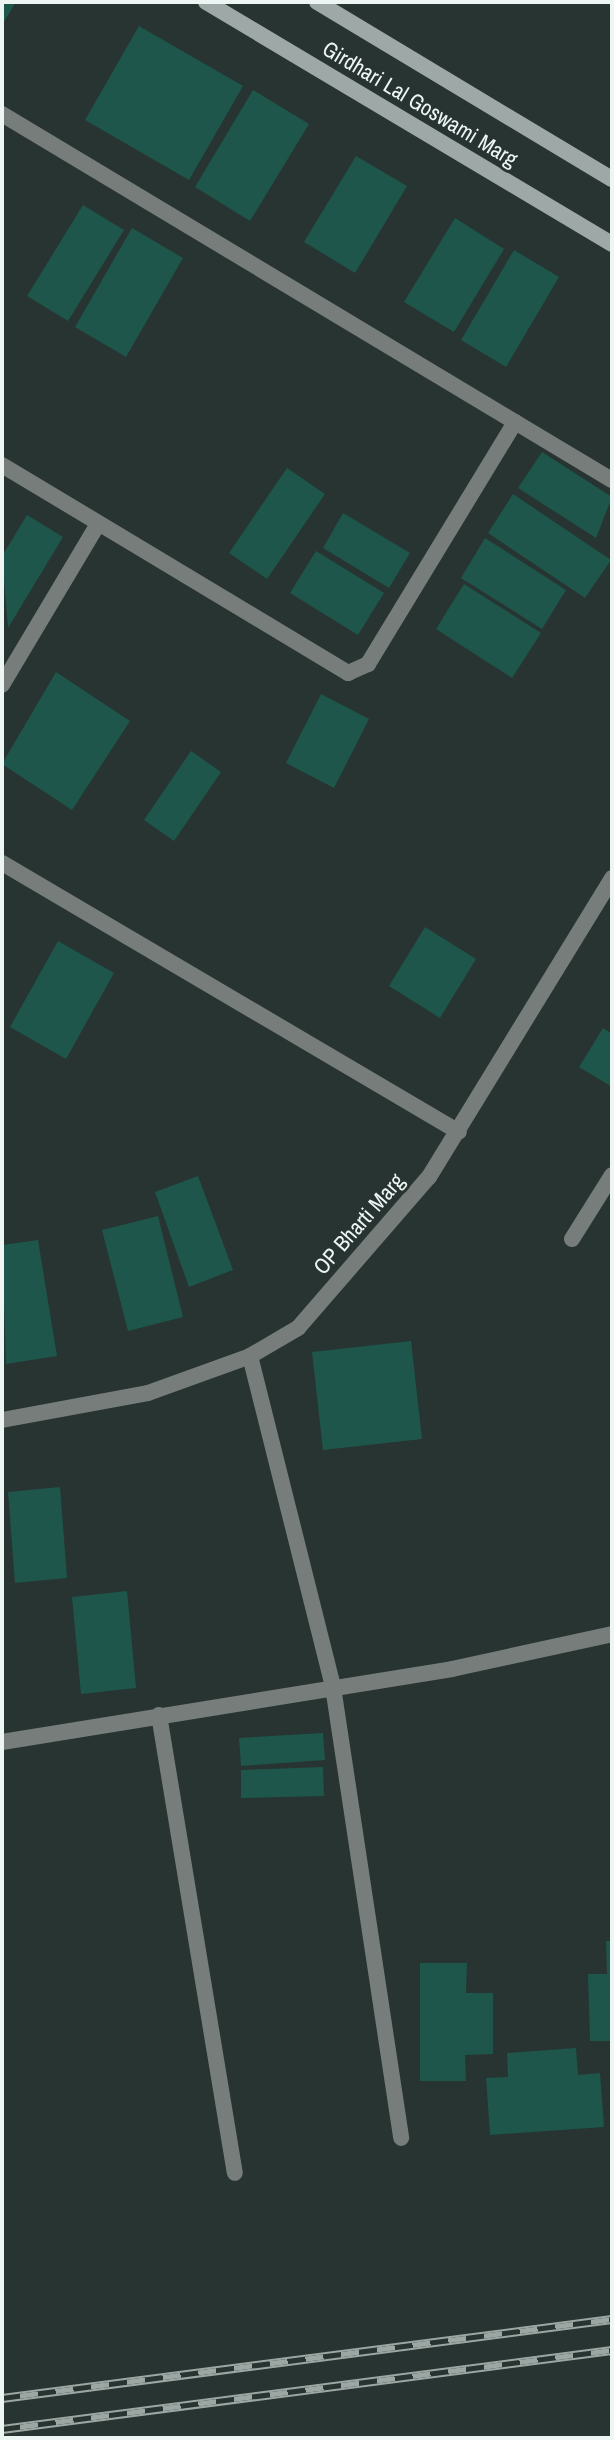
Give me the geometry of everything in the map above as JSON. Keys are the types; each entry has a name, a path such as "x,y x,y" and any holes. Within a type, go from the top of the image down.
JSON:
{"main road":[{"name":"Girdhari Lal Goswami Marg","path":"206,2 612,244"},
{"name":"Girdhari Lal Goswami Marg","path":"317,2 612,179"}],"street":[{"path":"2,114 612,480"},
{"path":"2,465 338,671 359,670 515,422"},
{"path":"2,685 98,524"},
{"path":"2,863 459,1132"},
{"name":"OP Bharti Marg","path":"2,1420 148,1393 250,1356 298,1328 459,1132 612,878"},
{"path":"572,1239 612,1175"},
{"path":"250,1356 333,1687 401,2138"},
{"path":"2,1742 333,1687 612,1634"},
{"path":"159,1715 235,2173"}],"building":[{"path":"2,2 16,2 2,25"},
{"path":"139,26 243,86 189,180 85,120"},
{"path":"253,90 309,124 250,221 195,187"},
{"path":"356,156 407,186 355,273 304,242"},
{"path":"83,205 124,230 68,321 27,296"},
{"path":"455,218 504,249 454,332 404,302"},
{"path":"132,228 183,258 126,357 75,327"},
{"path":"514,250 559,277 506,367 461,340"},
{"path":"542,452 612,497 596,538 518,488"},
{"path":"287,468 325,494 267,579 229,553"},
{"path":"513,494 611,560 585,598 488,533"},
{"path":"343,513 410,553 389,588 323,548"},
{"path":"27,515 63,537 8,628 2,556"},
{"path":"485,538 566,590 542,629 461,578"},
{"path":"316,551 384,593 358,635 290,593"},
{"path":"464,584 541,633 512,678 436,629"},
{"path":"56,672 130,721 72,810 2,764"},
{"path":"321,694 369,719 334,788 286,763"},
{"path":"191,751 221,772 174,841 144,820"},
{"path":"425,927 476,959 440,1018 389,986"},
{"path":"58,941 114,973 66,1059 10,1027"},
{"path":"603,1028 612,1034 612,1087 579,1067"},
{"path":"198,1176 233,1270 189,1287 155,1192"},
{"path":"158,1216 183,1317 128,1331 102,1230"},
{"path":"38,1240 57,1356 6,1364 2,1245"},
{"path":"411,1341 422,1439 323,1450 312,1352"},
{"path":"60,1487 67,1578 15,1583 8,1492"},
{"path":"127,1591 136,1688 81,1694 72,1597"},
{"path":"323,1733 325,1760 241,1766 239,1738"},
{"path":"323,1767 324,1796 241,1798 241,1770"},
{"path":"606,1941 612,1941 612,2041 590,2041 588,1974 607,1974"},
{"path":"420,1963 467,1963 466,1993 493,1993 493,2054 465,2055 466,2081 420,2081"},
{"path":"576,2048 578,2075 600,2073 604,2127 490,2135 486,2078 508,2077 507,2053"}],"railway":[{"path":"2,2398 612,2319"},
{"path":"2,2429 612,2350"}]}
